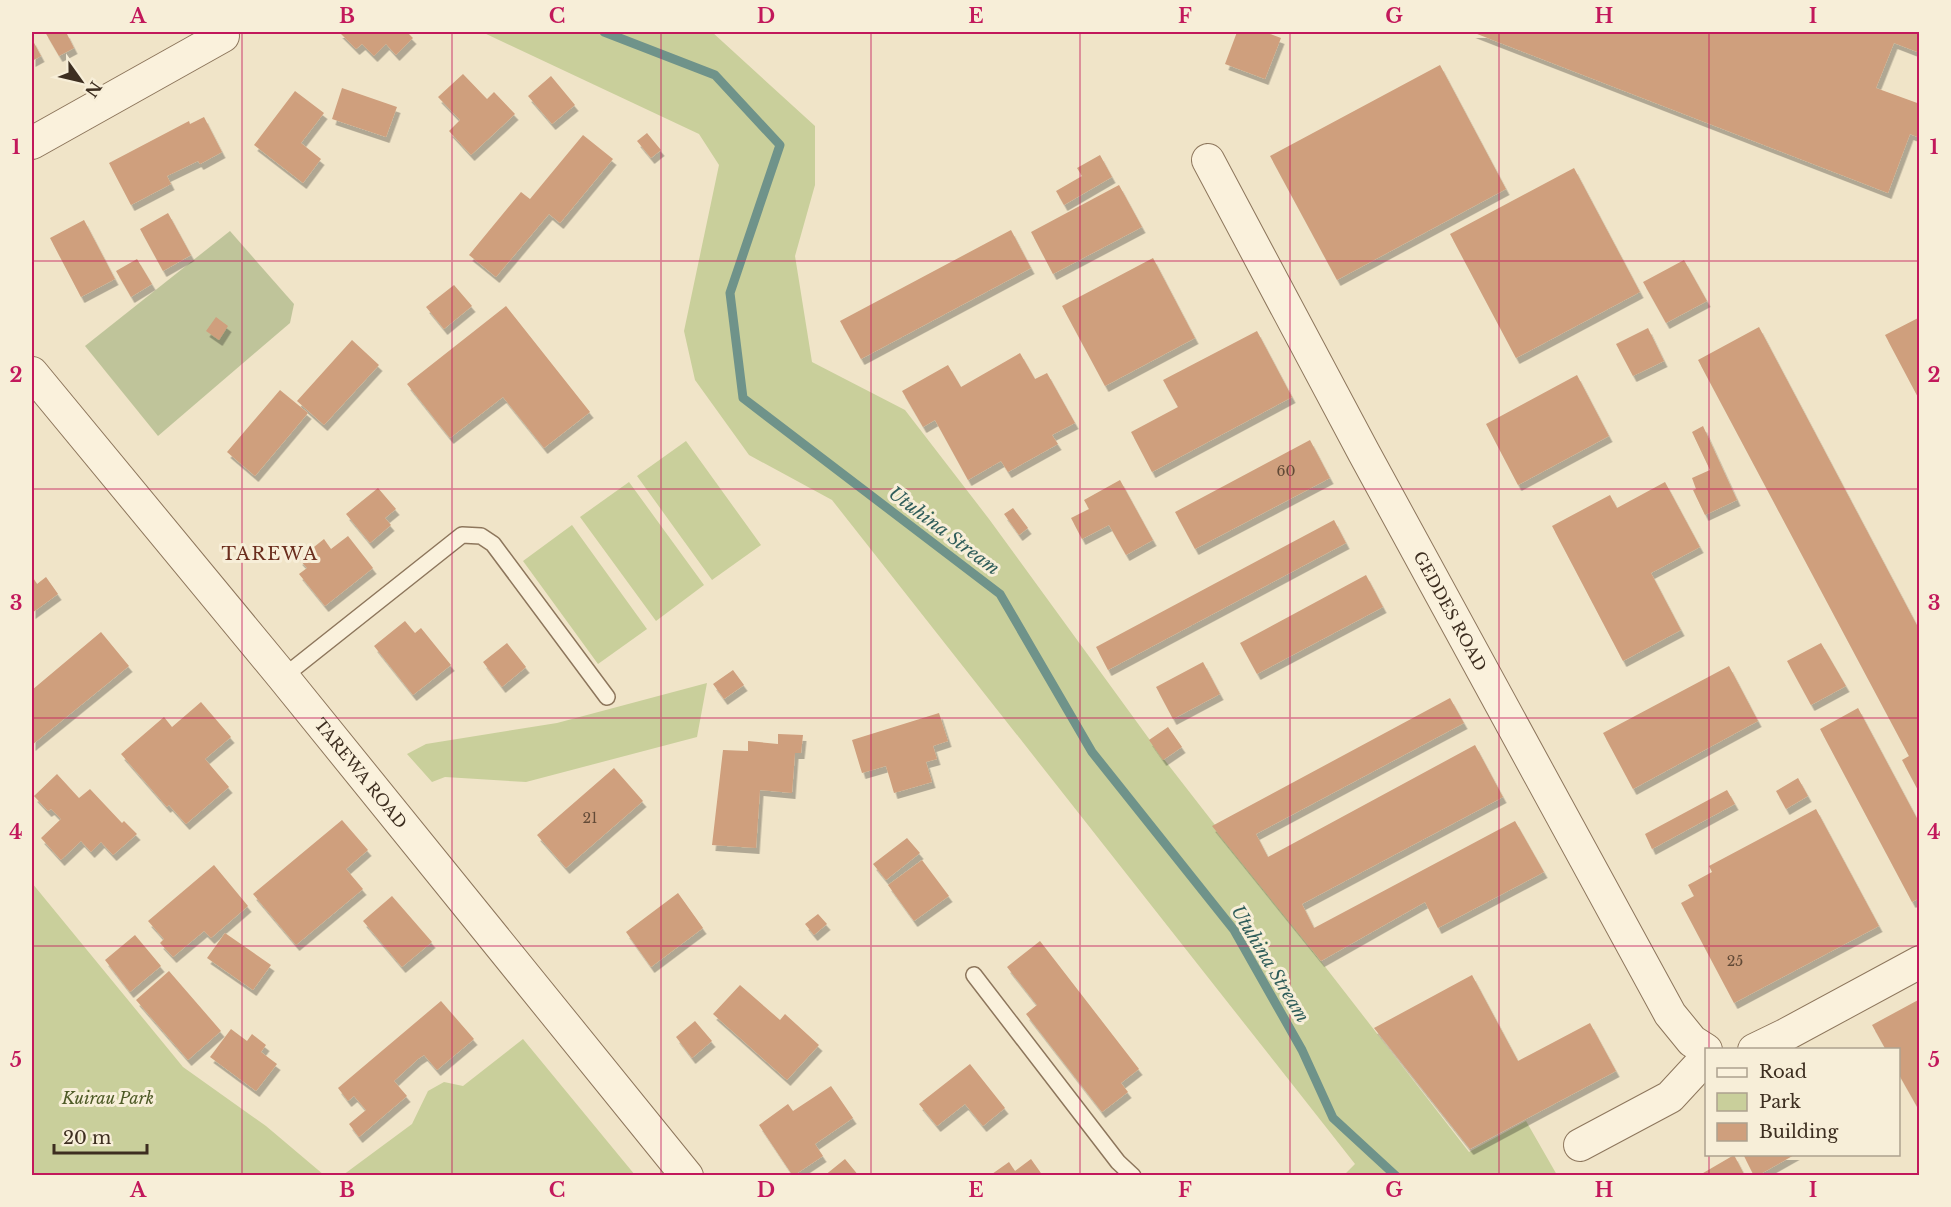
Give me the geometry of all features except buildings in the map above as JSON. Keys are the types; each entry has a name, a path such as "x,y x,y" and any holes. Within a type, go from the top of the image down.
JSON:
{"street":[{"path":"32,143 223,36"},
{"name":"GEDDES ROAD","path":"1208,160 1364,453 1670,1014 1692,1041 1705,1049"},
{"name":"TAREWA ROAD","path":"32,373 687,1176"},
{"path":"1758,1048 1920,962"},
{"path":"1580,1145 1670,1097 1705,1060"}],"lane":[{"path":"283,678 462,535 481,536 492,544 607,697"},
{"path":"974,975 1118,1162 1132,1176"}],"green space":[{"path":"482,32 712,32 815,126 815,185 795,256 812,362 905,410 989,519 1163,758 1469,1152 1526,1121 1557,1175 1344,1175 1355,1164 832,500 749,455 695,380 684,331 719,165 699,134"},
{"path":"230,231 294,304 290,323 158,436 85,346"},
{"path":"686,441 761,545 712,580 637,476"},
{"path":"629,482 704,585 656,621 580,517"},
{"path":"572,525 647,629 598,664 523,561"},
{"path":"707,683 697,737 526,782 445,777 432,782 407,754 426,744 557,723"},
{"name":"Kuirau Park","path":"32,883 183,1067 266,1126 324,1175 32,1175"},
{"path":"523,1039 635,1175 343,1175 412,1124 428,1091 444,1082 463,1086"}],"waterway":[{"name":"Utuhina Stream","path":"604,32 715,75 780,145 730,293 743,398 1000,594 1092,752 1234,930 1302,1050 1333,1118 1396,1176"}],"district":[{"name":"TAREWA","path":"270,554"}]}
